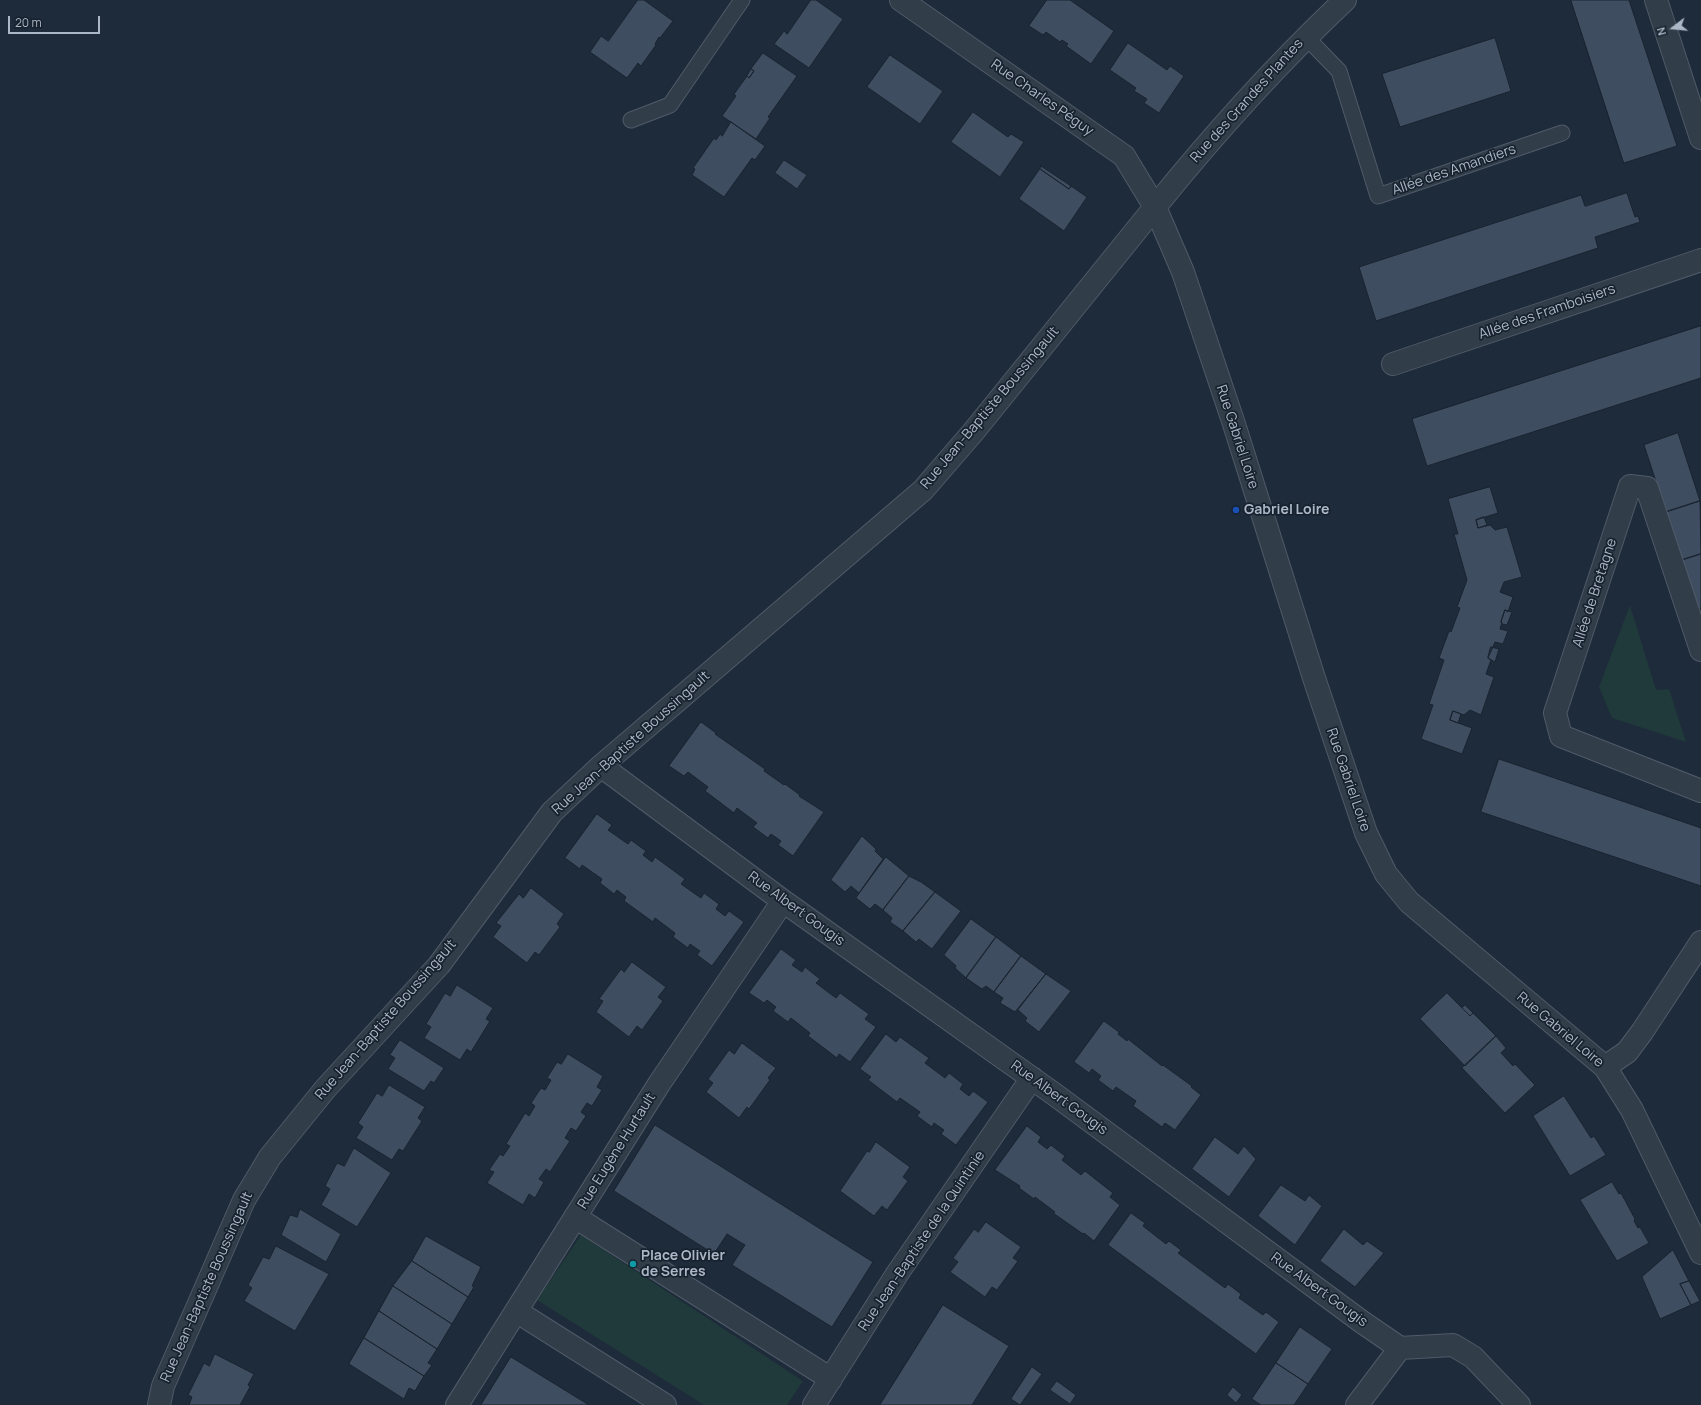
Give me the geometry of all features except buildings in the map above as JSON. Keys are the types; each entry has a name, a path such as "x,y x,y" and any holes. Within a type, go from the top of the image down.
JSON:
{"street":[{"name":"Rue des Grandes Plantes","path":"1155,207 1197,155 1306,37 1346,0"},
{"path":"1656,0 1701,138"},
{"name":"Rue Charles Péguy","path":"909,2 1124,156 1155,207"},
{"name":"Rue Jean-Baptiste Boussingault","path":"159,1405 162,1386 244,1200 270,1157 326,1088 439,965 552,812 602,766 922,490 974,431 1155,207"},
{"name":"Rue Gabriel Loire","path":"1155,207 1183,272 1234,424 1314,678 1366,833 1386,874 1409,902 1605,1067 1632,1110 1701,1253"},
{"name":"Allée des Framboisiers","path":"1393,364 1701,260"},
{"name":"Allée de Bretagne","path":"1701,650 1647,488 1630,486 1555,713 1561,736 1701,791"},
{"name":"Rue Albert Gougis","path":"602,766 783,901 1032,1078 1362,1322 1400,1348"},
{"name":"Rue Eugène Hurtault","path":"457,1405 659,1084 783,901"},
{"path":"1605,1067 1626,1052 1642,1032 1701,942"},
{"name":"Rue Jean-Baptiste de la Quintinie","path":"814,1405 897,1274 1032,1078"},
{"path":"575,1217 831,1379"},
{"path":"516,1311 665,1405"},
{"path":"1357,1405 1400,1348 1453,1345 1473,1357 1519,1405"}],"lane":[{"path":"631,120 670,105 742,0"},
{"name":"Allée des Amandiers","path":"1306,37 1339,71 1378,196 1562,133"}],"green space":[{"path":"1630,605 1656,690 1669,689 1686,742 1612,718 1599,687"},
{"path":"581,1235 803,1381 787,1405 704,1405 537,1300"}],"place":[{"name":"Gabriel Loire","path":"1236,510"},
{"name":"Place Olivier de Serres","path":"633,1264"}]}
